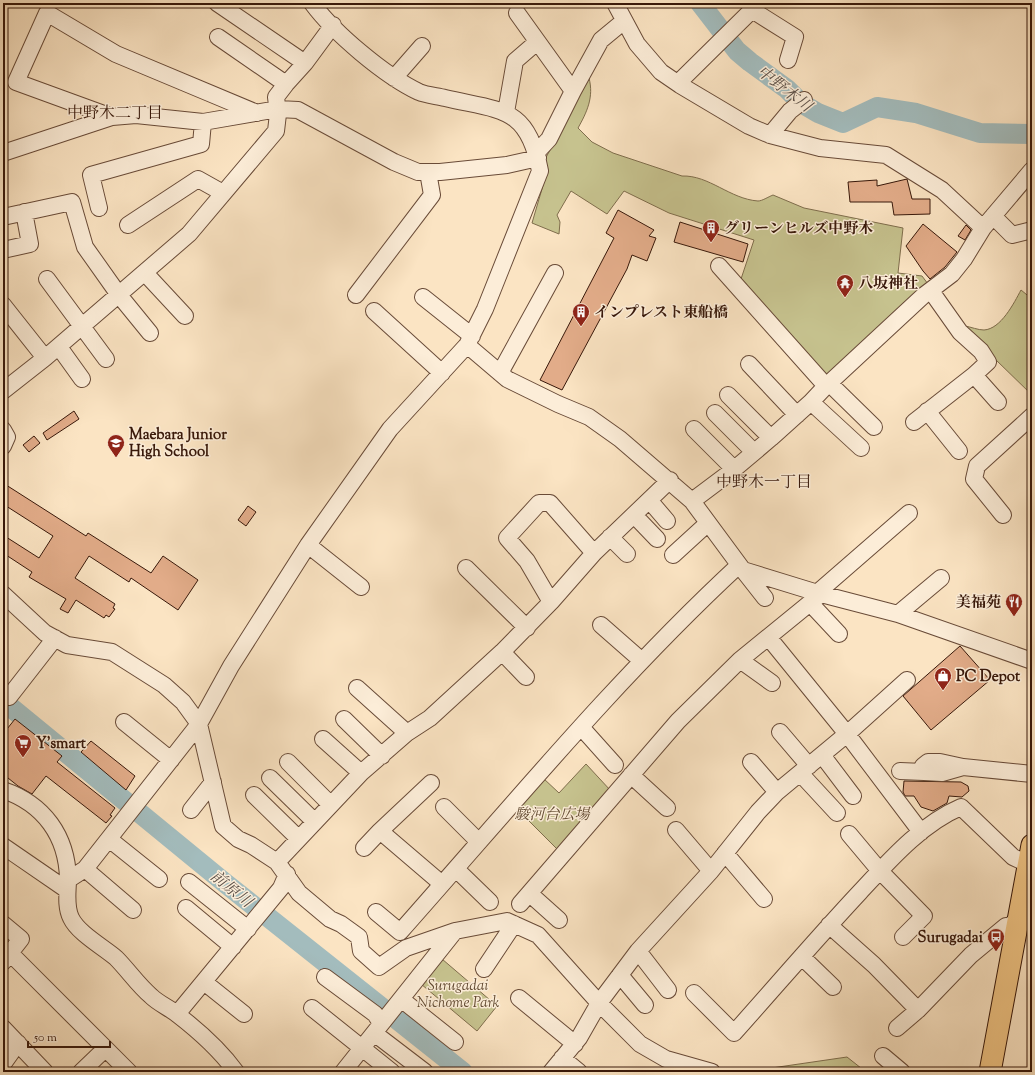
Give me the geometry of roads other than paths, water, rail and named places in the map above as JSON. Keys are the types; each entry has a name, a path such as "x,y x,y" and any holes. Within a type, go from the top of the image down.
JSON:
{"main road":[{"path":"990,1072 1025,911 1030,854"}],"street":[{"path":"217,3 306,63"},
{"path":"68,885 85,869 199,724 231,666 308,545 390,429 442,373 469,341 485,309 540,171 537,156 525,127 506,112 420,92 394,78 333,25 312,3"},
{"path":"615,3 637,44 661,72 749,126 770,135 820,148 886,155 942,190 988,222 1012,235 1032,230"},
{"path":"678,83 752,10 795,37 788,60"},
{"path":"112,118 16,82 47,12 116,54 256,113"},
{"path":"517,13 572,91"},
{"path":"3,153 112,118 136,115 203,122 278,109 298,110 394,162 418,172 507,165 537,156 549,139 572,91 601,40 624,21"},
{"path":"3,391 119,296 189,234 276,131 278,109 276,98 286,84 306,63 333,25"},
{"path":"218,37 286,84"},
{"path":"506,112 515,61 537,42"},
{"path":"394,78 422,46"},
{"path":"770,135 790,111 801,103"},
{"path":"99,208 91,175 200,144 203,122"},
{"path":"692,501 771,438 923,296 952,274 988,222 1032,170"},
{"path":"356,295 432,195 428,172"},
{"path":"128,225 198,179 223,193"},
{"path":"3,217 72,202 85,247 119,296 150,332"},
{"path":"3,250 30,244 24,212"},
{"path":"719,266 828,384 874,427"},
{"path":"145,273 185,316"},
{"path":"500,373 555,273"},
{"path":"48,279 106,359"},
{"path":"914,422 974,375 988,362 981,351 960,332 931,291"},
{"path":"423,297 507,379 558,404 589,417 620,439 670,480 692,501 765,598"},
{"path":"3,305 45,358"},
{"path":"374,311 442,373"},
{"path":"58,347 82,379"},
{"path":"749,364 797,415"},
{"path":"974,375 998,402"},
{"path":"728,395 771,438"},
{"path":"811,402 861,448"},
{"path":"927,412 959,451"},
{"path":"715,413 754,452"},
{"path":"1003,515 974,480 977,466 1032,416"},
{"path":"694,429 734,469"},
{"path":"3,430 7,437 3,446"},
{"path":"177,1014 281,888 282,868 298,838 361,772 407,734 430,718 527,628 594,553 670,480"},
{"path":"649,500 668,521"},
{"path":"551,602 527,560 507,538 539,502 550,503 594,553"},
{"path":"559,920 525,899 678,722 740,660 769,638 909,513"},
{"path":"634,515 657,539"},
{"path":"673,556 708,523"},
{"path":"610,537 627,554"},
{"path":"308,545 361,587"},
{"path":"466,568 527,628"},
{"path":"741,568 816,597 898,614 1032,661"},
{"path":"376,912 400,932 581,727 642,661 691,610 741,568"},
{"path":"898,614 941,578"},
{"path":"3,594 45,632 67,645 112,652 164,685 183,702 199,724 223,826 238,839 251,844 282,868 298,893 330,920 341,924 358,937 361,951 379,968 406,948 455,931 508,922 538,935 599,1003 640,1044 666,1059 712,1072"},
{"path":"816,597 839,634"},
{"path":"601,625 642,661"},
{"path":"9,698 55,638"},
{"path":"769,638 847,734 921,832"},
{"path":"502,652 526,677"},
{"path":"740,660 772,684"},
{"path":"551,1072 575,1044 599,1003 638,951 711,871 758,812 777,792 847,734 907,680"},
{"path":"357,688 407,734"},
{"path":"344,719 382,756"},
{"path":"124,722 171,760"},
{"path":"581,727 615,765"},
{"path":"780,732 804,770 837,813"},
{"path":"323,739 361,772"},
{"path":"822,755 854,796"},
{"path":"288,762 330,804"},
{"path":"751,762 777,792"},
{"path":"900,771 924,772 923,766 928,762 940,762 963,767 1032,774"},
{"path":"631,775 667,808"},
{"path":"270,778 314,821"},
{"path":"192,810 213,782"},
{"path":"364,848 431,783"},
{"path":"3,790 25,800 56,830 67,862 67,905 70,918 77,926 116,958 150,996 177,1014 222,1053 236,1072"},
{"path":"254,795 298,838"},
{"path":"444,807 479,842"},
{"path":"694,993 734,1033 829,925 880,871 921,832 948,813 961,807 1013,857 1030,854"},
{"path":"676,830 711,871"},
{"path":"380,831 442,884"},
{"path":"849,834 880,871 924,916 903,937"},
{"path":"109,838 159,879"},
{"path":"3,846 68,885"},
{"path":"725,853 764,899"},
{"path":"85,869 133,910"},
{"path":"456,869 490,902"},
{"path":"189,882 256,917"},
{"path":"186,908 233,947"},
{"path":"897,1028 918,1010 971,955 1006,926 1009,926 1025,911"},
{"path":"3,924 21,939 6,958 128,1072"},
{"path":"484,969 514,924"},
{"path":"829,925 874,965 918,1010"},
{"path":"343,1072 455,931"},
{"path":"638,951 668,990"},
{"path":"802,956 833,987"},
{"path":"620,975 645,1004"},
{"path":"325,977 375,1014 387,1016 455,1042"},
{"path":"204,982 244,1014"},
{"path":"519,998 575,1044"},
{"path":"312,1008 392,1072"},
{"path":"387,1016 425,1072"},
{"path":"3,1028 45,1072"},
{"path":"3,1064 18,1043"},
{"path":"81,1072 105,1049"},
{"path":"883,1056 902,1072"},
{"path":"562,1058 579,1072"}],"waterway":[{"name":"中野木川","path":"700,3 737,51 750,62 787,89 801,103 818,113 843,123 877,107 916,113 980,133 1032,134"},
{"name":"前原川","path":"3,701 225,883 463,1072"}],"place":[{"name":"グリーンヒルズ中野木","path":"711,243"},
{"name":"八坂神社","path":"845,298"},
{"name":"インプレスト東船橋","path":"581,327"},
{"name":"Maebara Junior High School","path":"116,458"},
{"name":"美福苑","path":"1014,617"},
{"name":"PC Depot","path":"943,691"},
{"name":"Y'smart","path":"23,758"},
{"name":"Surugadai","path":"996,952"}],"district":[{"name":"中野木二丁目","path":"115,112"},
{"name":"中野木一丁目","path":"764,481"}],"park label":[{"name":"駿河台広場","path":"552,814"},
{"name":"Surugadai Nichome Park","path":"458,994"}]}
